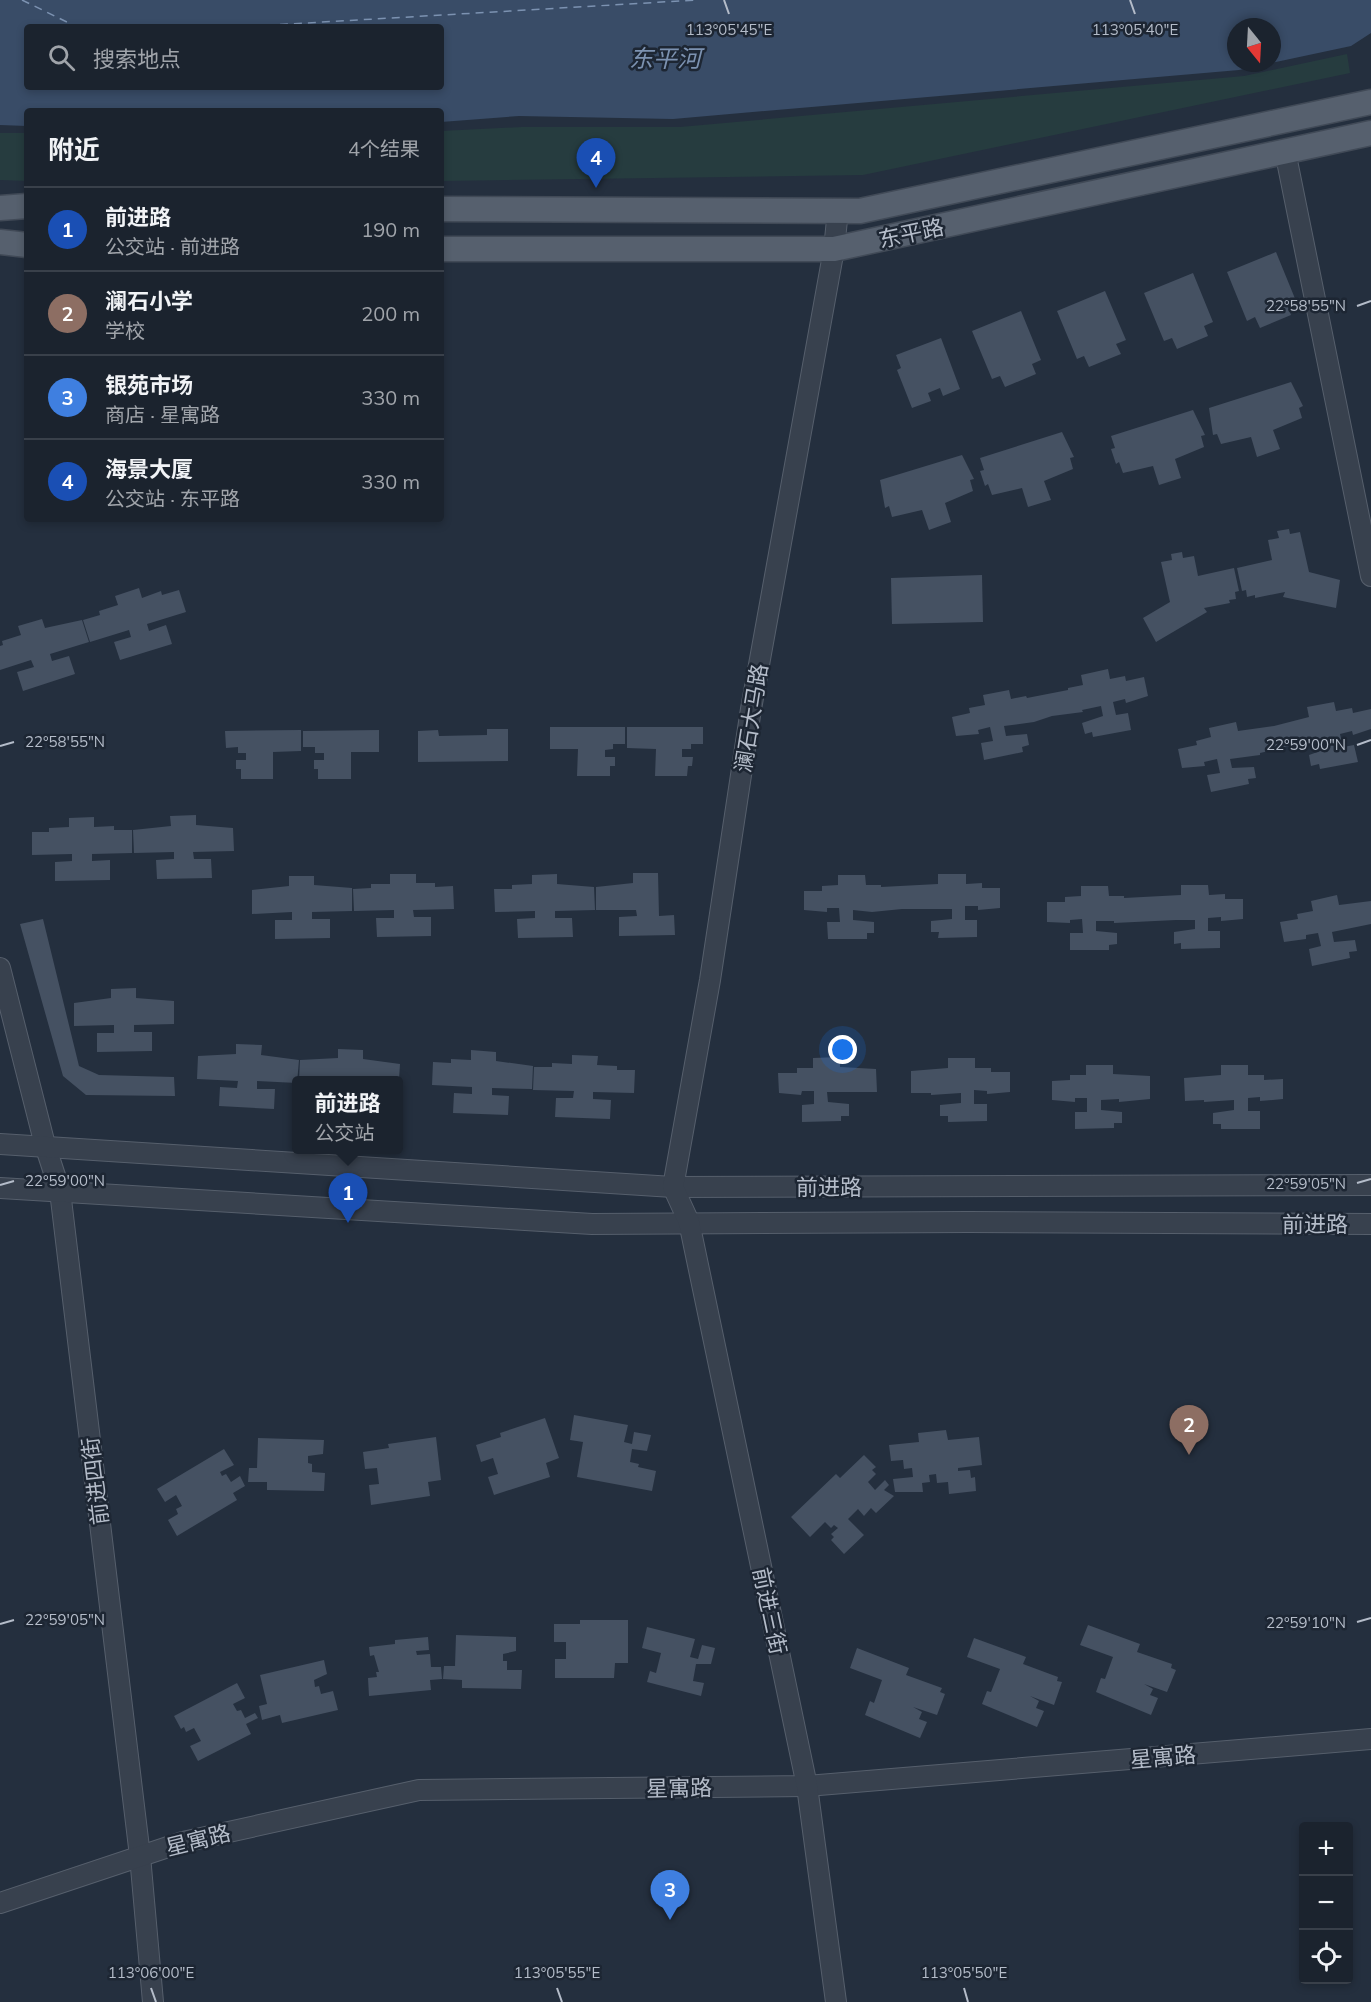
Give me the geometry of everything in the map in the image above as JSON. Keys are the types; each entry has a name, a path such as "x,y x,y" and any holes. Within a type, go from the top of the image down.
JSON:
{"main road":[{"name":"东平路","path":"444,209 860,211 1371,102"},
{"name":"东平路","path":"444,249 834,249 1371,133"},
{"path":"0,208 24,206"},
{"path":"0,242 24,245"}],"street":[{"path":"1285,151 1371,576"},
{"name":"澜石大马路","path":"673,1188 710,980 751,709 834,249 838,210"},
{"name":"前进四街","path":"0,968 45,1145 60,1191 140,1856 153,2002"},
{"name":"前进路","path":"0,1144 45,1145 673,1188 1371,1185"},
{"name":"前进路","path":"0,1188 592,1224 690,1222 1371,1224"},
{"path":"673,1188 690,1222"},
{"name":"前进三街","path":"690,1222 807,1786 836,2002"},
{"name":"星寓路","path":"0,1903 183,1842 419,1790 807,1786 1371,1739"}],"green space":[{"path":"1347,54 1350,73 863,175 444,181 444,131 522,127 680,127 1281,72 1281,68"},
{"path":"0,133 24,133 24,181 0,180"}],"water":[{"name":"东平河","path":"0,0 1371,0 1371,33 1351,46 1281,61 1281,18 1227,18 1227,71 673,119 519,116 444,122 444,108 24,108 24,126 0,125"}],"building":[{"path":"1276,252 1296,301 1287,305 1291,315 1260,328 1255,317 1247,321 1227,272"},
{"path":"1193,273 1213,322 1204,326 1208,336 1177,349 1172,338 1164,341 1144,293"},
{"path":"1105,291 1126,340 1116,344 1121,354 1089,367 1084,356 1077,359 1057,311"},
{"path":"1021,311 1041,360 1032,364 1036,374 1005,387 1000,376 992,379 972,331"},
{"path":"941,338 960,389 943,396 940,388 928,393 931,401 912,408 897,370 901,368 896,355"},
{"path":"1291,382 1303,406 1299,408 1302,418 1273,430 1280,449 1257,457 1251,437 1221,444 1217,434 1213,435 1209,408"},
{"path":"1193,410 1205,435 1201,436 1204,447 1175,459 1181,478 1159,485 1153,466 1123,473 1119,462 1116,464 1111,449 1115,448 1111,436"},
{"path":"1062,432 1074,457 1070,458 1073,469 1044,481 1051,500 1028,507 1022,488 992,495 988,484 985,486 980,471 984,470 980,458"},
{"path":"962,455 974,479 970,480 973,491 945,503 951,522 929,530 922,510 892,517 889,506 885,508 880,480"},
{"path":"1289,529 1290,534 1300,532 1309,572 1340,580 1336,608 1283,597 1285,592 1255,598 1255,595 1247,597 1246,590 1242,591 1237,568 1272,560 1268,540 1279,538 1277,531"},
{"path":"1182,552 1183,558 1194,556 1198,576 1234,568 1239,591 1235,592 1236,599 1229,600 1230,603 1204,608 1207,612 1156,642 1143,618 1170,602 1161,562 1172,560 1171,554"},
{"path":"982,575 983,622 892,624 891,578"},
{"path":"139,588 142,598 161,591 162,595 179,590 186,612 147,624 149,631 166,625 172,644 120,660 114,642 131,637 129,630 90,642 83,620 100,615 99,611 118,605 115,596"},
{"path":"42,619 45,628 82,620 89,642 50,654 52,661 69,656 75,674 23,691 17,672 34,667 31,660 0,670 0,646 3,645 2,641 21,635 18,626"},
{"path":"1108,669 1110,679 1125,676 1126,681 1144,677 1148,696 1126,703 1125,699 1113,702 1116,715 1128,713 1131,730 1093,737 1092,732 1085,734 1082,723 1103,716 1101,706 1082,710 1083,712 1004,726 1006,736 1027,734 1029,745 1022,747 1023,752 984,760 981,743 993,741 990,727 978,730 979,734 956,736 952,717 970,713 969,708 985,705 983,695 1009,690 1011,699 1068,690 1068,688 1083,685 1081,675"},
{"path":"1334,702 1336,711 1352,708 1353,713 1371,709 1371,729 1353,735 1352,731 1340,734 1343,747 1354,745 1358,762 1320,769 1319,764 1311,766 1309,755 1329,748 1327,739 1298,746 1298,744 1260,753 1260,755 1230,759 1232,768 1254,767 1256,778 1248,779 1249,784 1211,792 1207,775 1220,773 1217,759 1204,762 1205,766 1182,768 1178,749 1197,745 1196,741 1211,737 1209,728 1236,722 1238,731 1274,726 1309,717 1307,707"},
{"path":"550,727 625,727 625,744 613,744 613,749 605,750 605,757 615,757 615,766 610,766 610,776 577,776 578,749 550,749"},
{"path":"627,727 703,727 703,744 691,744 691,749 682,749 682,757 693,757 692,766 688,766 687,776 655,776 656,749 627,748"},
{"path":"487,729 508,729 508,761 418,762 418,731 438,730 439,736 487,735"},
{"path":"301,730 301,751 273,752 273,779 241,779 241,769 236,769 236,760 246,760 246,753 238,753 238,747 226,748 225,731"},
{"path":"379,730 379,752 351,752 351,779 318,779 318,769 314,769 314,760 324,760 324,753 315,753 315,747 303,747 303,731"},
{"path":"196,815 196,825 233,828 234,851 193,852 194,859 211,859 212,878 157,879 156,860 174,859 174,852 134,853 133,830 171,826 170,816"},
{"path":"94,817 94,827 114,826 114,830 132,830 132,853 92,854 92,861 110,860 110,880 55,881 55,862 72,861 72,854 32,855 32,832 49,832 49,828 69,827 69,818"},
{"path":"633,873 658,873 659,916 674,915 675,935 619,936 619,917 637,916 636,910 596,910 596,887 633,883"},
{"path":"390,874 416,874 416,883 435,883 435,887 453,886 454,909 413,910 414,917 431,917 431,936 377,937 376,918 394,918 394,910 354,911 353,889 371,888 371,884 390,884"},
{"path":"557,874 557,884 594,887 595,910 555,911 555,918 572,918 573,937 518,938 517,919 535,918 535,911 495,912 494,889 512,889 512,885 532,884 532,875"},
{"path":"938,874 966,874 966,884 982,883 982,888 1000,888 1000,908 978,910 978,906 965,906 965,920 977,920 977,937 938,938 939,932 931,932 931,921 952,919 952,909 902,909 872,912 853,910 853,920 874,922 874,933 867,933 867,939 828,939 827,922 840,922 839,908 827,908 827,912 804,910 804,891 822,891 822,886 838,885 838,875 865,875 866,885 881,885 881,887 938,884"},
{"path":"289,876 314,876 314,885 352,888 352,911 312,912 312,919 330,919 330,938 275,939 275,920 292,920 292,912 252,914 252,890 289,886"},
{"path":"1181,885 1208,885 1209,895 1225,894 1225,899 1243,899 1243,919 1221,921 1221,917 1208,918 1208,931 1220,931 1220,948 1181,949 1181,943 1174,944 1174,932 1195,929 1195,920 1114,923 1114,921 1096,921 1096,931 1117,933 1117,944 1109,945 1109,950 1070,950 1070,933 1083,933 1082,919 1070,920 1070,923 1047,922 1047,902 1065,902 1065,897 1081,896 1081,886 1108,886 1109,896 1124,896 1124,898 1181,895"},
{"path":"1337,895 1339,905 1371,901 1371,924 1332,932 1334,942 1355,940 1357,951 1349,952 1350,958 1312,966 1309,949 1321,946 1318,933 1306,935 1306,939 1284,942 1280,922 1298,919 1297,914 1313,911 1311,901"},
{"path":"43,919 79,1066 99,1075 174,1077 175,1096 86,1095 63,1076 20,924"},
{"path":"136,988 136,998 174,1001 174,1024 134,1025 134,1032 152,1032 152,1051 97,1052 97,1033 114,1033 114,1025 74,1026 74,1003 111,998 111,989"},
{"path":"236,1044 262,1045 261,1055 299,1060 298,1076 292,1076 292,1083 257,1081 257,1089 275,1089 274,1109 219,1106 220,1087 237,1088 238,1081 197,1079 198,1056 236,1054"},
{"path":"338,1049 363,1050 363,1059 400,1064 399,1076 299,1076 300,1060 338,1058"},
{"path":"471,1050 496,1052 496,1061 533,1066 532,1089 492,1088 492,1095 509,1096 508,1115 453,1113 454,1093 472,1094 472,1087 432,1085 433,1062 451,1063 451,1059 471,1060"},
{"path":"572,1055 598,1056 597,1065 617,1066 617,1070 635,1070 634,1093 593,1092 593,1099 611,1100 610,1119 555,1117 556,1098 573,1098 574,1091 533,1090 534,1067 552,1067 552,1063 572,1064"},
{"path":"840,1057 840,1067 876,1069 877,1092 827,1092 828,1102 849,1104 849,1116 841,1116 841,1121 802,1122 802,1105 814,1104 814,1091 802,1091 801,1095 779,1093 778,1073 797,1073 797,1068 813,1068 813,1058"},
{"path":"948,1058 975,1058 975,1068 991,1068 991,1072 1010,1072 1010,1092 987,1094 987,1091 974,1090 974,1104 987,1104 987,1121 948,1122 948,1116 940,1116 940,1105 961,1103 961,1093 931,1095 931,1093 911,1093 911,1071 948,1068"},
{"path":"1086,1065 1113,1065 1113,1074 1150,1076 1150,1099 1119,1102 1119,1099 1101,1100 1101,1110 1122,1112 1122,1123 1114,1123 1114,1128 1075,1129 1075,1112 1087,1112 1087,1098 1075,1098 1075,1102 1052,1100 1052,1081 1070,1080 1070,1075 1086,1075"},
{"path":"1221,1065 1248,1065 1248,1075 1264,1075 1264,1080 1283,1079 1283,1099 1260,1101 1260,1097 1248,1098 1248,1111 1260,1111 1260,1129 1221,1129 1221,1124 1213,1124 1213,1113 1234,1110 1234,1100 1185,1101 1184,1078 1221,1075"},
{"path":"574,1415 628,1425 624,1442 632,1444 634,1432 651,1435 647,1451 632,1449 630,1462 639,1464 638,1467 656,1471 652,1491 577,1477 583,1442 570,1440"},
{"path":"545,1418 559,1458 546,1463 550,1477 494,1495 488,1477 498,1474 493,1458 481,1462 476,1445 501,1437 500,1433"},
{"path":"946,1430 948,1440 979,1437 982,1465 958,1468 958,1471 970,1470 971,1478 975,1477 976,1491 949,1494 948,1482 937,1483 936,1474 929,1475 930,1482 922,1483 923,1492 895,1492 893,1479 913,1477 912,1468 904,1469 903,1460 891,1461 889,1445 919,1442 918,1433"},
{"path":"436,1437 441,1480 428,1482 430,1496 371,1505 369,1485 379,1484 377,1468 365,1469 363,1452 389,1448 388,1444"},
{"path":"258,1438 324,1440 323,1454 308,1456 308,1463 312,1464 312,1472 325,1473 324,1491 267,1490 267,1482 248,1482 249,1468 257,1468"},
{"path":"224,1449 234,1465 220,1472 222,1476 226,1474 231,1482 240,1476 245,1486 233,1493 237,1500 177,1536 168,1520 178,1514 176,1509 182,1506 176,1495 165,1502 157,1489"},
{"path":"864,1455 876,1467 872,1470 876,1474 868,1482 875,1490 885,1480 889,1485 884,1490 894,1496 876,1513 871,1508 864,1516 858,1509 848,1519 864,1535 844,1554 831,1540 834,1537 831,1534 838,1528 834,1525 831,1528 825,1522 810,1537 791,1517 836,1474 840,1478"},
{"path":"580,1620 628,1620 628,1663 615,1663 614,1678 555,1678 555,1659 566,1659 566,1642 554,1642 554,1624 580,1624"},
{"path":"1088,1625 1140,1644 1137,1652 1172,1664 1171,1668 1176,1670 1167,1692 1144,1684 1153,1689 1150,1695 1158,1698 1151,1715 1096,1692 1101,1678 1105,1679 1113,1657 1080,1645"},
{"path":"647,1627 695,1639 690,1657 698,1659 702,1645 715,1648 711,1664 696,1664 693,1681 704,1683 701,1696 647,1682 650,1671 656,1673 661,1653 642,1648"},
{"path":"456,1635 516,1637 516,1651 503,1654 503,1661 507,1661 507,1670 522,1670 521,1689 462,1688 462,1680 443,1679 444,1666 455,1666"},
{"path":"428,1637 429,1650 416,1651 417,1655 430,1654 431,1667 441,1667 442,1679 430,1680 431,1690 369,1696 368,1678 377,1677 376,1672 379,1672 374,1655 370,1656 369,1647 395,1644 395,1640"},
{"path":"974,1638 1026,1657 1023,1664 1058,1677 1057,1681 1062,1682 1054,1705 1030,1696 1039,1701 1036,1708 1044,1711 1037,1727 982,1704 987,1691 991,1692 1000,1669 967,1657"},
{"path":"857,1648 909,1668 906,1675 942,1688 940,1692 945,1694 937,1715 913,1707 922,1712 919,1719 927,1722 920,1738 865,1715 870,1701 874,1703 882,1680 850,1668"},
{"path":"324,1660 327,1674 314,1680 315,1687 319,1686 321,1694 333,1691 338,1710 282,1723 280,1715 262,1720 259,1706 267,1704 260,1675"},
{"path":"237,1683 245,1698 233,1704 237,1711 241,1710 245,1718 255,1713 258,1718 246,1724 251,1734 198,1761 190,1746 201,1741 194,1728 186,1732 184,1727 181,1729 174,1716"}],"ferry route":[{"path":"22,0 71,24"},
{"path":"289,24 697,0"}],"place":[{"name":"海景大厦","path":"596,188"},
{"name":"前进路","path":"348,1223"},
{"name":"澜石小学","path":"1189,1455"},
{"name":"银苑市场","path":"670,1920"}]}
